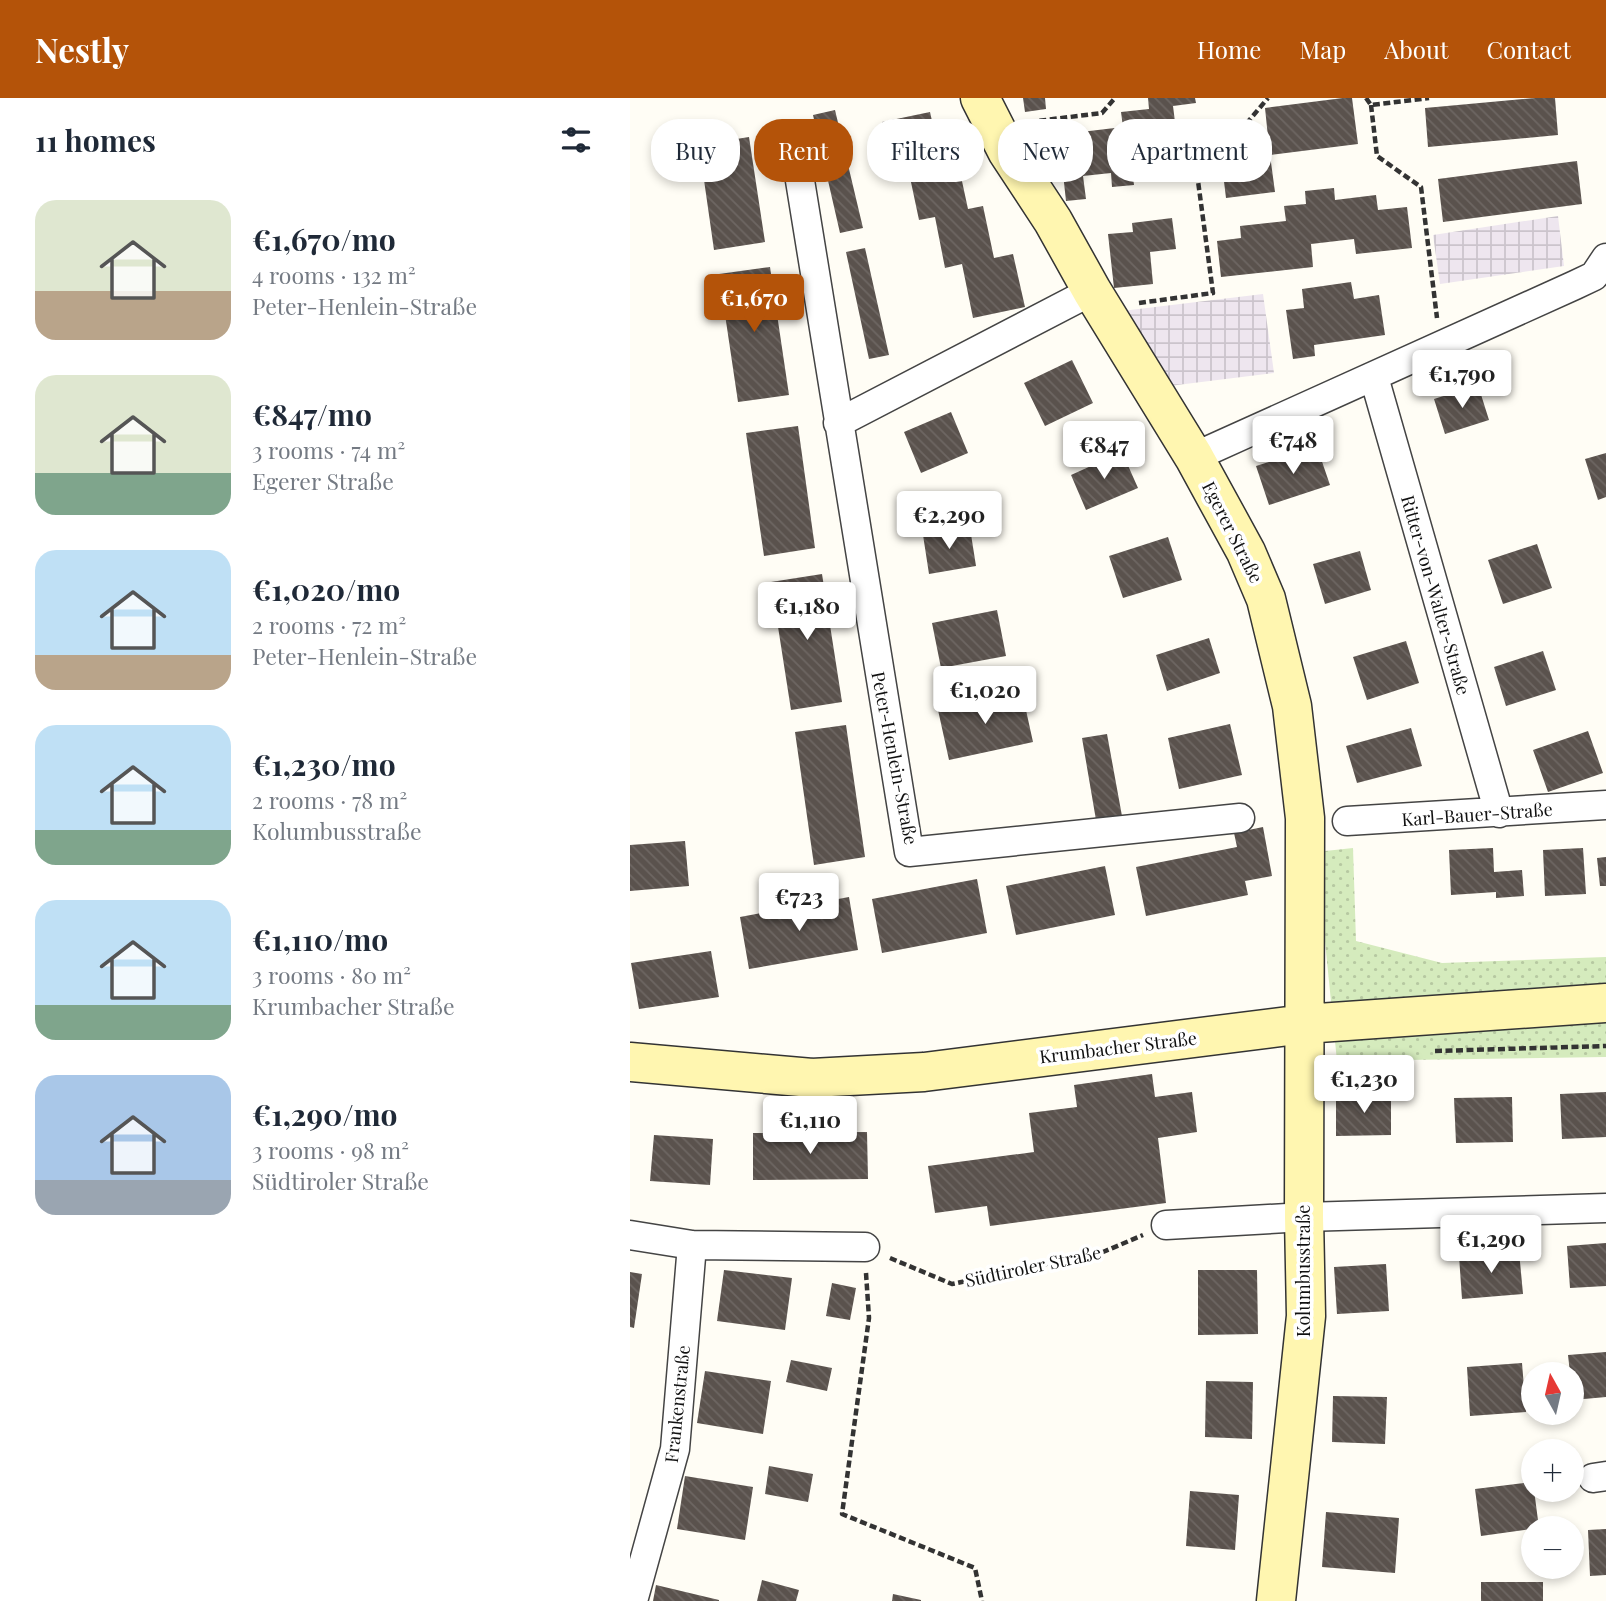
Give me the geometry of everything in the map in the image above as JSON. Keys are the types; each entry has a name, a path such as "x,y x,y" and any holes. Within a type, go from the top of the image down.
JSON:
{"street":[{"name":"Egerer Straße","path":"987,112 1007,151 1053,222 1194,457 1246,552 1266,599 1292,706 1305,818 1304,1024"},
{"name":"Peter-Henlein-Straße","path":"800,182 909,852 1240,818"},
{"path":"1194,457 1602,273"},
{"path":"838,423 1097,299"},
{"name":"Ritter-von-Walter-Straße","path":"1374,377 1499,813"},
{"name":"Karl-Bauer-Straße","path":"1347,821 1606,804"},
{"name":"Krumbacher Straße","path":"630,1062 812,1078 925,1072 1304,1024 1606,1003"},
{"name":"Kolumbusstraße","path":"1276,1601 1306,1316 1304,1024"},
{"path":"1166,1225 1304,1217 1606,1208"},
{"path":"630,1235 692,1245 864,1247"},
{"name":"Frankenstraße","path":"633,1601 675,1450 692,1245"}],"path":[{"path":"987,112 1102,113 1115,98"},
{"path":"1097,299 1213,293 1198,181 1268,98"},
{"path":"1366,98 1370,105 1377,156 1422,187 1440,346"},
{"path":"1370,105 1429,98"},
{"path":"1430,1051 1606,1046"},
{"name":"Südtiroler Straße","path":"864,1247 952,1284 1103,1252 1166,1225"},
{"path":"864,1247 869,1318 842,1514 975,1568 982,1601"}],"shaded area":[{"path":"1558,216 1564,266 1440,284 1433,235"},
{"path":"1263,294 1274,373 1161,387 1122,311"}],"green space":[{"path":"1353,848 1356,941 1442,963 1606,957 1606,1057 1337,1061 1316,852"}],"building":[{"path":"1023,98 1045,98 1046,109 1025,112"},
{"path":"1148,98 1195,98 1196,103 1173,106 1175,119 1122,119 1121,112 1149,109"},
{"path":"1352,98 1358,144 1272,155 1272,119 1266,119 1265,108"},
{"path":"1555,98 1558,135 1428,147 1425,108"},
{"path":"835,110 837,119 814,119 813,115"},
{"path":"930,112 932,119 896,119"},
{"path":"1107,129 1107,173 1093,175 1093,131"},
{"path":"749,137 765,242 714,250 704,182 740,182 740,138"},
{"path":"1577,161 1582,204 1443,222 1438,179"},
{"path":"1272,170 1275,192 1226,198 1224,182 1272,182"},
{"path":"828,182 852,182 863,228 840,233"},
{"path":"911,182 962,182 968,209 983,206 994,258 1013,254 1025,307 973,318 962,264 945,268 935,217 919,220"},
{"path":"1064,182 1084,182 1086,199 1066,201"},
{"path":"1112,182 1134,182 1134,185 1112,187"},
{"path":"1334,188 1335,200 1376,195 1378,210 1407,207 1412,248 1356,254 1354,239 1311,244 1313,267 1221,277 1217,241 1241,238 1240,226 1286,221 1284,206 1306,204 1305,191"},
{"path":"1172,218 1176,249 1150,252 1153,284 1114,288 1108,234 1133,232 1132,223"},
{"path":"865,248 889,355 869,359 846,252"},
{"path":"770,267 789,395 738,402 719,274"},
{"path":"1351,282 1354,299 1379,295 1385,335 1314,345 1315,356 1293,359 1286,310 1304,308 1302,289"},
{"path":"1072,360 1093,403 1045,426 1024,383"},
{"path":"1478,385 1489,420 1445,434 1434,399"},
{"path":"951,412 968,453 921,473 904,432"},
{"path":"798,426 815,548 764,556 746,433"},
{"path":"1317,447 1330,485 1269,505 1256,466"},
{"path":"1122,452 1138,488 1086,510 1071,475"},
{"path":"1606,453 1606,497 1598,500 1585,459"},
{"path":"970,528 976,566 929,574 923,535"},
{"path":"1168,537 1182,580 1123,598 1109,556"},
{"path":"1537,544 1552,588 1503,604 1488,560"},
{"path":"1360,551 1371,590 1325,604 1313,564"},
{"path":"822,574 842,702 791,710 771,582"},
{"path":"997,610 1006,656 941,668 932,623"},
{"path":"1209,638 1220,673 1167,691 1156,655"},
{"path":"1406,641 1419,683 1367,700 1353,657"},
{"path":"1543,651 1556,690 1506,706 1494,667"},
{"path":"1022,692 1033,742 949,760 938,710"},
{"path":"1230,724 1242,775 1179,789 1168,738"},
{"path":"846,725 865,857 814,865 795,732"},
{"path":"1411,728 1422,766 1357,783 1346,746"},
{"path":"1588,731 1603,773 1548,792 1533,750"},
{"path":"1107,734 1122,816 1096,820 1082,738"},
{"path":"1263,827 1272,876 1245,881 1248,895 1146,916 1136,867 1237,847 1234,833"},
{"path":"685,841 689,886 630,891 630,845"},
{"path":"1493,848 1494,872 1522,870 1524,896 1496,898 1496,892 1451,895 1449,850"},
{"path":"1583,848 1586,894 1545,896 1543,850"},
{"path":"1606,857 1606,886 1600,886 1597,858"},
{"path":"1105,866 1115,915 1016,935 1006,886"},
{"path":"977,879 987,933 882,953 872,899"},
{"path":"849,897 858,950 749,969 740,917"},
{"path":"711,951 719,997 639,1009 631,963"},
{"path":"1152,1074 1155,1097 1192,1092 1197,1132 1158,1138 1166,1203 990,1226 987,1206 935,1213 928,1166 1034,1152 1029,1113 1077,1107 1074,1085"},
{"path":"1606,1092 1606,1137 1562,1139 1560,1094"},
{"path":"1391,1095 1391,1135 1336,1136 1336,1096"},
{"path":"1512,1097 1513,1142 1456,1143 1454,1098"},
{"path":"867,1132 868,1179 753,1180 753,1133"},
{"path":"654,1135 713,1139 710,1185 650,1181"},
{"path":"1606,1243 1606,1286 1570,1288 1567,1246"},
{"path":"1519,1251 1523,1294 1462,1299 1459,1256"},
{"path":"1386,1264 1389,1311 1337,1314 1334,1267"},
{"path":"724,1270 792,1278 785,1330 717,1321"},
{"path":"1198,1270 1257,1270 1258,1334 1198,1335"},
{"path":"630,1272 642,1274 634,1328 630,1327"},
{"path":"832,1283 856,1288 850,1320 826,1316"},
{"path":"1606,1352 1606,1397 1584,1399 1584,1362 1569,1362 1568,1355"},
{"path":"791,1360 832,1368 827,1391 786,1382"},
{"path":"1521,1363 1521,1412 1470,1416 1467,1367"},
{"path":"705,1371 771,1381 763,1434 697,1423"},
{"path":"1206,1381 1253,1382 1252,1439 1205,1437"},
{"path":"1333,1396 1387,1397 1385,1444 1332,1442"},
{"path":"769,1466 813,1474 808,1502 765,1494"},
{"path":"685,1476 753,1487 745,1540 677,1529"},
{"path":"1521,1483 1521,1502 1536,1502 1537,1516 1521,1516 1521,1530 1481,1536 1475,1489"},
{"path":"1190,1491 1239,1495 1235,1550 1186,1546"},
{"path":"1326,1512 1399,1518 1395,1573 1322,1567"},
{"path":"1606,1529 1606,1575 1590,1576 1588,1530"},
{"path":"762,1580 799,1590 796,1601 757,1601"},
{"path":"1481,1582 1543,1582 1543,1601 1481,1601"},
{"path":"656,1585 719,1600 719,1601 653,1601"},
{"path":"893,1594 921,1600 921,1601 892,1601"}]}
